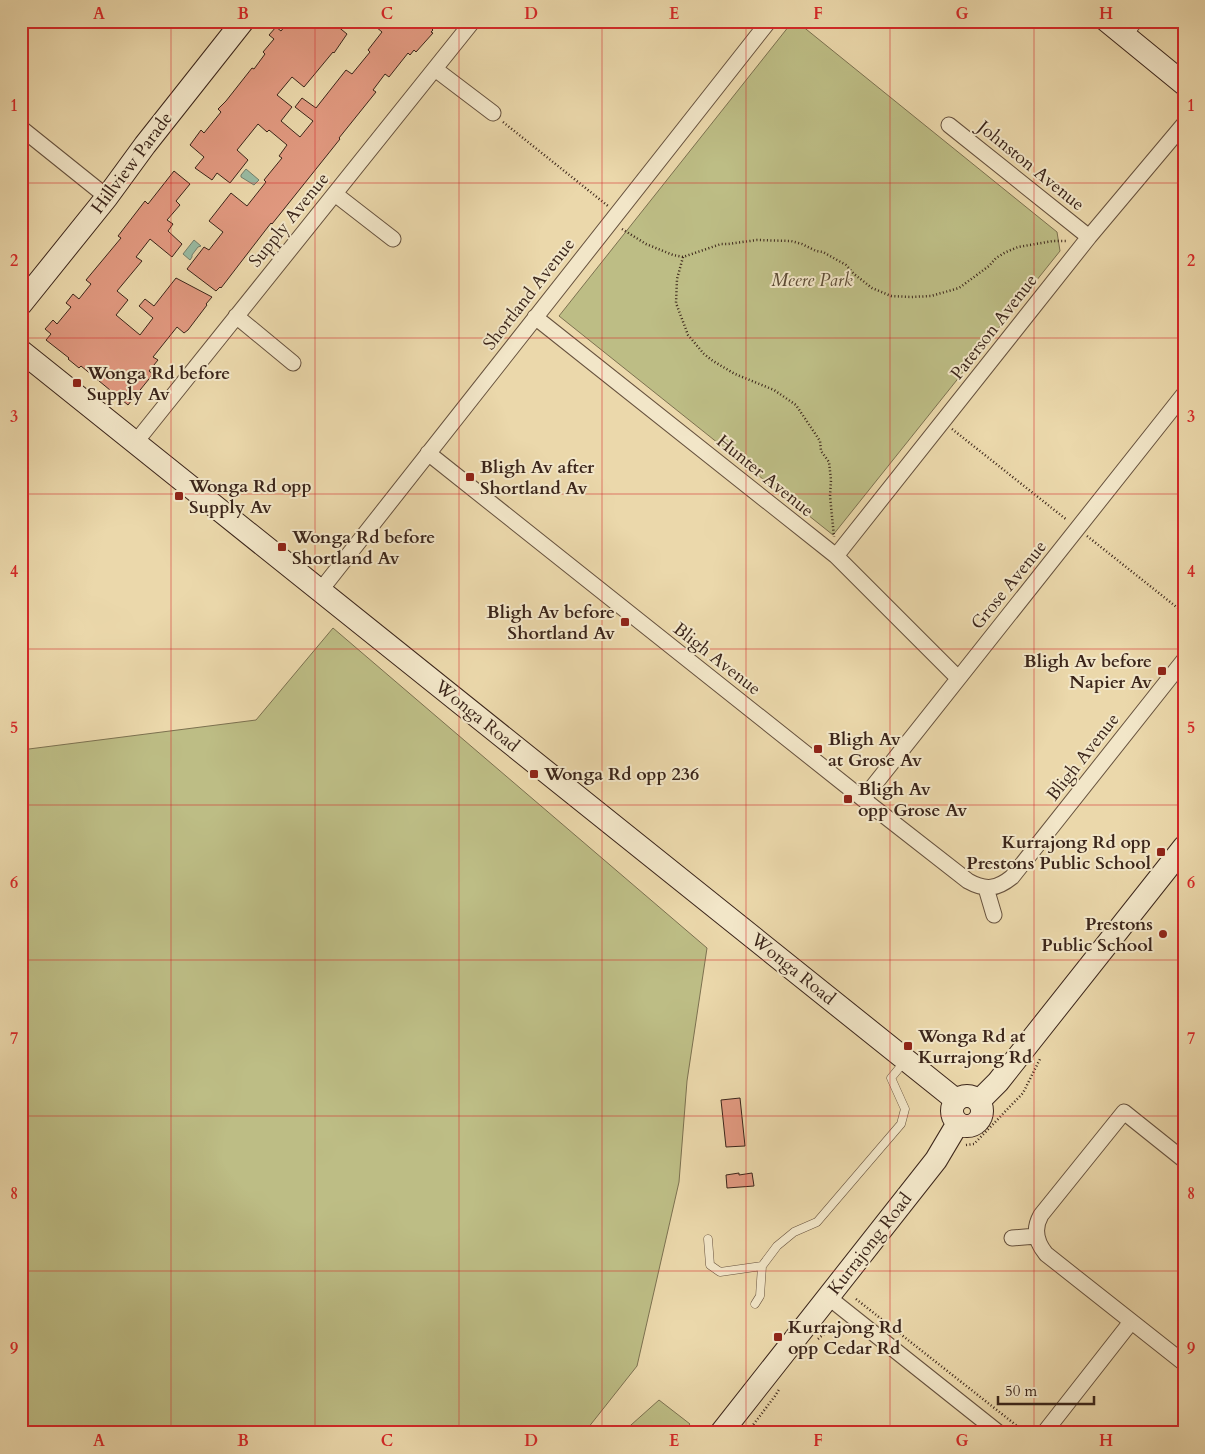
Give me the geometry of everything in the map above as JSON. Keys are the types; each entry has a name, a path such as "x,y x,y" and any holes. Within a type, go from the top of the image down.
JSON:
{"street":[{"name":"Hillview Parade","path":"21,304 107,197 145,145 243,21"},
{"name":"Supply Avenue","path":"135,443 473,21"},
{"name":"Shortland Avenue","path":"320,591 769,21"},
{"path":"1122,26 1184,84"},
{"path":"435,69 493,113"},
{"name":"Johnston Avenue","path":"950,124 1089,237"},
{"name":"Paterson Avenue","path":"836,556 1089,237 1184,124"},
{"path":"21,128 107,197"},
{"path":"335,194 393,239"},
{"path":"236,316 293,363"},
{"name":"Hunter Avenue","path":"535,317 836,556 958,678"},
{"name":"Wonga Road","path":"21,351 956,1100"},
{"name":"Grose Avenue","path":"863,799 1184,394"},
{"name":"Bligh Avenue","path":"428,453 863,799 977,886 986,888 996,887 1012,877 1184,660"},
{"path":"979,1101 998,1082 1184,847"},
{"path":"986,888 994,915"},
{"path":"962,1096 970,1096 979,1101 982,1108 979,1120 971,1126 963,1126 958,1123 952,1112 956,1100 962,1096"},
{"path":"1184,1160 1124,1112 1041,1215 1037,1225 1036,1236 1040,1247 1046,1254 1184,1363"},
{"name":"Kurrajong Road","path":"721,1433 936,1160 958,1123"},
{"path":"1012,1238 1036,1236"},
{"path":"828,1298 999,1433"},
{"path":"1044,1433 1131,1322"}],"lane":[{"path":"755,1304 760,1296 762,1266 777,1246 787,1236 817,1222 901,1124 905,1109 891,1078 906,1059"},
{"path":"708,1239 710,1264 720,1272 762,1266"}],"path":[{"path":"493,113 646,244 673,255 683,257 721,244 757,240 791,241 823,252 846,265 854,274 879,292 891,296 911,297 931,296 959,288 990,266 996,258 1018,247 1089,237"},
{"path":"683,257 677,279 676,303 688,334 704,354 713,361 735,374 774,390 796,405 820,441 821,451 829,462 830,496 836,556"},
{"path":"951,429 1064,518"},
{"path":"1084,534 1184,613"},
{"path":"856,1300 1026,1433"}],"green space":[{"name":"Meere Park","path":"793,21 796,21 1057,232 1060,251 833,535 559,316"},
{"path":"333,628 707,948 687,1081 679,1182 637,1366 584,1433 21,1433 21,750 256,720"},
{"path":"659,1400 690,1424 682,1433 622,1433"}],"shaded area":[{"path":"246,169 259,180 254,185 241,177"},
{"path":"194,240 201,246 198,247 190,260 183,254"}],"building":[{"path":"289,21 331,21 347,34 334,53 304,87 292,77 277,95 292,107 281,121 300,137 313,121 295,107 302,98 316,108 346,70 352,74 370,52 368,50 382,32 369,21 436,21 431,28 433,33 416,52 414,50 410,55 408,53 389,77 385,74 373,90 376,92 340,139 221,288 216,291 187,269 204,247 209,250 223,232 209,221 231,193 247,206 266,182 264,180 282,158 279,156 287,145 269,130 267,132 258,124 237,150 248,160 230,183 217,173 212,180 195,168 204,157 190,145 201,130 204,133 221,112 218,109 265,54 263,52 274,39 269,35 276,27 281,31"},
{"path":"174,171 190,184 176,201 180,205 167,220 173,224 168,231 182,244 172,257 150,239 136,257 142,261 117,291 128,300 116,315 140,335 153,318 139,306 145,299 154,306 176,278 212,297 188,330 184,333 177,327 153,357 158,360 149,371 153,374 128,405 46,340 51,334 45,329 53,320 57,324 71,307 66,303 73,294 79,299 91,284 86,280 121,238 118,236 145,201 148,204"},
{"path":"740,1098 745,1146 726,1147 721,1100"},
{"path":"739,1173 739,1175 752,1173 754,1186 727,1188 726,1175"}],"place":[{"name":"Wonga Rd before Supply Av","path":"77,383"},
{"name":"Bligh Av after Shortland Av","path":"470,477"},
{"name":"Wonga Rd opp Supply Av","path":"179,496"},
{"name":"Wonga Rd before Shortland Av","path":"282,547"},
{"name":"Bligh Av before Shortland Av","path":"625,622"},
{"name":"Bligh Av before Napier Av","path":"1162,671"},
{"name":"Bligh Av at Grose Av","path":"818,749"},
{"name":"Wonga Rd opp 236","path":"534,774"},
{"name":"Bligh Av opp Grose Av","path":"848,799"},
{"name":"Kurrajong Rd opp Prestons Public School","path":"1161,852"},
{"name":"Prestons Public School","path":"1163,934"},
{"name":"Wonga Rd at Kurrajong Rd","path":"908,1046"},
{"name":"Kurrajong Rd opp Cedar Rd","path":"778,1337"}]}
